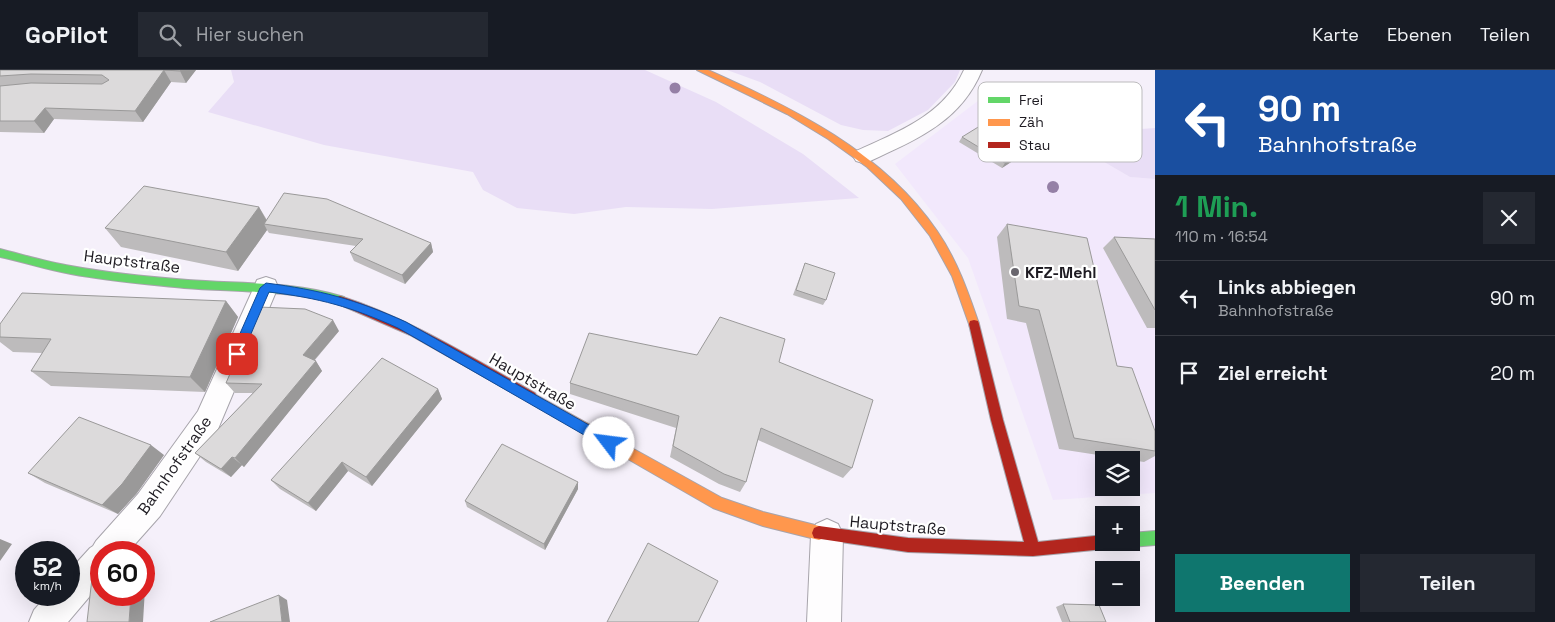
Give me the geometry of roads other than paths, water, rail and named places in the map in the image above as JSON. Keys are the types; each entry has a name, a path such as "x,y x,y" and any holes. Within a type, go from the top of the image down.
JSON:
{"main road":[{"path":"701,70 762,96 863,156 903,194 923,217 954,269 967,300 1012,479 1033,549"},
{"name":"Hauptstraße","path":"0,253 80,272 132,279 308,292 369,310 444,348 718,503 763,519 827,535 908,545 1033,549 1095,543"},
{"path":"1140,539 1155,538"}],"street":[{"path":"863,156 905,136 938,116 965,89 973,70"},
{"name":"Bahnhofstraße","path":"117,541 149,505 208,420 266,288"},
{"path":"824,622 827,535"},
{"path":"46,622 90,572"}],"place":[{"name":"KFZ-Mehl","path":"1015,272"}]}
